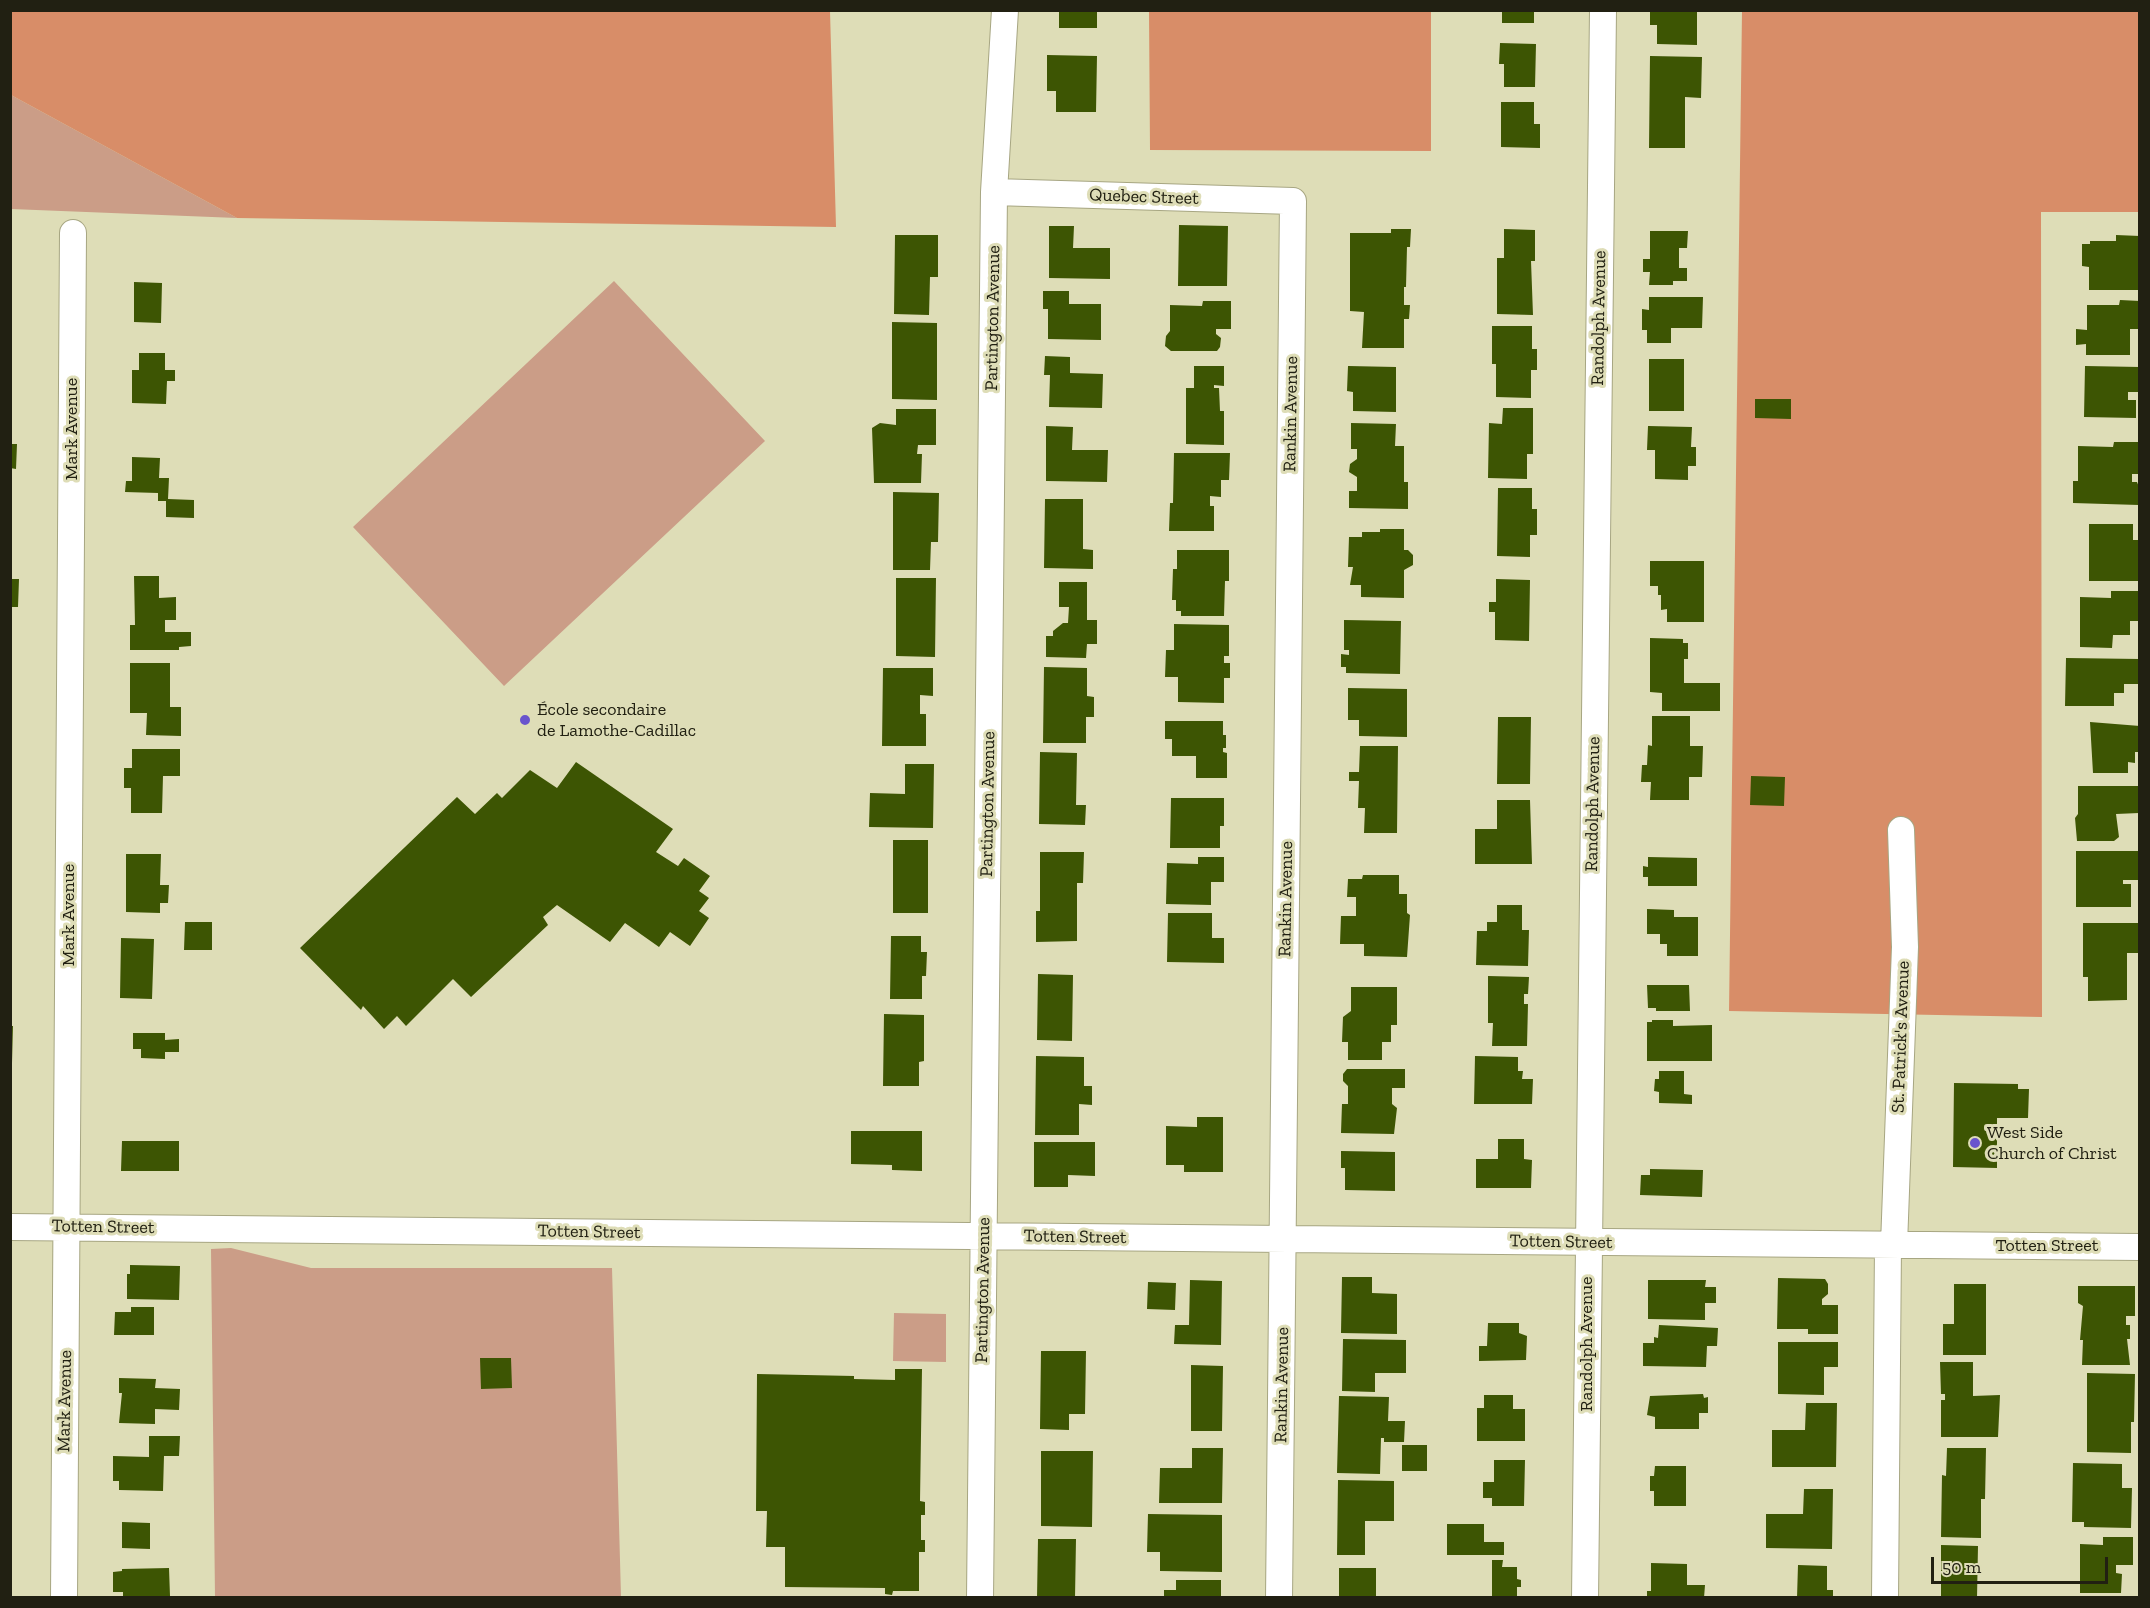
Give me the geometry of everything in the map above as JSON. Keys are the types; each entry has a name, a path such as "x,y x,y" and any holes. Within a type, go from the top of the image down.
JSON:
{"street":[{"name":"Partington Avenue","path":"980,1598 994,192 1005,10"},
{"name":"Randolph Avenue","path":"1585,1598 1603,10"},
{"name":"Quebec Street","path":"994,192 1293,201"},
{"name":"Rankin Avenue","path":"1279,1598 1293,201"},
{"name":"Mark Avenue","path":"64,1598 74,233"},
{"name":"St. Patrick's Avenue","path":"1885,1598 1891,1245 1905,947 1901,830"},
{"name":"Totten Street","path":"10,1227 2139,1247"}],"shaded area":[{"path":"10,11 830,11 836,227 237,218 11,95"},
{"path":"1149,11 1431,11 1431,151 1150,150"},
{"path":"1742,11 2139,11 2139,212 2041,212 2042,1017 1729,1011"},
{"path":"11,95 237,218 11,209"},
{"path":"614,281 765,441 504,686 353,527"},
{"path":"231,1248 311,1268 612,1268 621,1597 215,1597 211,1249"},
{"path":"894,1313 946,1314 946,1362 893,1361"}],"building":[{"path":"1059,10 1097,10 1097,28 1059,28"},
{"path":"1502,10 1534,10 1534,23 1502,23"},
{"path":"1650,10 1697,10 1697,45 1657,44 1657,25 1650,25"},
{"path":"1500,43 1536,44 1535,87 1504,87 1504,64 1499,64"},
{"path":"1047,55 1097,56 1096,112 1056,112 1056,91 1047,91"},
{"path":"1650,56 1702,57 1701,98 1685,97 1685,148 1649,148"},
{"path":"1501,102 1534,102 1534,124 1540,124 1540,148 1501,147"},
{"path":"1179,225 1228,226 1227,286 1178,286"},
{"path":"1049,226 1074,226 1073,248 1110,248 1110,279 1049,278"},
{"path":"1391,229 1411,229 1410,247 1407,247 1406,287 1404,287 1404,305 1410,305 1409,319 1404,319 1404,348 1362,348 1364,312 1350,311 1350,233 1391,233"},
{"path":"1504,229 1535,230 1535,261 1531,261 1533,315 1497,314 1497,258 1504,258"},
{"path":"1650,231 1688,231 1687,248 1679,248 1679,268 1687,268 1687,281 1673,281 1673,285 1649,285 1650,272 1643,272 1643,259 1650,259"},
{"path":"895,235 938,235 938,277 930,277 929,315 894,314"},
{"path":"2116,235 2140,236 2140,290 2089,290 2089,267 2082,266 2082,244 2090,244 2090,241 2116,241"},
{"path":"134,282 162,283 161,323 134,322"},
{"path":"1043,291 1069,291 1069,304 1101,304 1101,340 1048,339 1048,309 1043,309"},
{"path":"1649,297 1703,297 1702,328 1671,328 1671,343 1647,343 1647,330 1642,330 1642,309 1649,310"},
{"path":"2120,300 2140,301 2140,329 2130,329 2130,355 2086,355 2086,344 2076,345 2076,329 2087,330 2087,305 2119,305"},
{"path":"1203,301 1231,301 1231,329 1216,329 1216,334 1221,338 1220,347 1217,351 1171,351 1165,346 1166,336 1170,331 1170,305 1202,306"},
{"path":"892,322 937,323 937,400 892,399"},
{"path":"1492,326 1532,326 1532,349 1537,349 1537,370 1531,370 1531,398 1496,397 1496,364 1492,364"},
{"path":"139,353 165,353 165,370 175,370 175,381 167,381 166,404 132,403 132,370 139,370"},
{"path":"1045,356 1070,357 1070,373 1103,374 1102,408 1049,407 1050,375 1044,375"},
{"path":"1649,359 1684,359 1684,411 1649,411"},
{"path":"1194,366 1224,366 1224,386 1214,385 1214,388 1219,388 1220,411 1224,411 1224,445 1186,444 1186,388 1194,388"},
{"path":"1348,366 1396,367 1396,412 1353,411 1353,392 1347,391"},
{"path":"2085,366 2140,367 2140,392 2128,392 2128,400 2136,400 2136,418 2084,417"},
{"path":"1755,399 1791,399 1791,419 1755,418"},
{"path":"1503,408 1533,408 1533,454 1527,454 1527,479 1488,478 1489,423 1502,424"},
{"path":"896,409 936,409 936,445 918,445 917,454 922,454 921,483 874,483 872,428 880,423 896,425"},
{"path":"1351,423 1396,424 1395,446 1404,446 1404,482 1408,482 1408,509 1349,508 1349,491 1357,491 1357,477 1349,472 1350,464 1357,459 1357,449 1351,449"},
{"path":"1046,426 1073,427 1072,450 1108,450 1107,482 1046,481"},
{"path":"1648,426 1692,427 1691,447 1696,447 1696,466 1688,466 1688,480 1655,479 1655,450 1647,450"},
{"path":"2114,442 2140,442 2140,474 2132,474 2132,482 2137,482 2139,487 2139,505 2073,503 2073,481 2078,481 2078,446 2113,447"},
{"path":"10,444 17,444 16,469 10,468"},
{"path":"1174,453 1230,453 1229,480 1221,480 1221,497 1210,496 1210,506 1214,506 1214,531 1169,531 1170,503 1173,503"},
{"path":"132,457 160,458 159,478 169,478 168,499 194,500 194,518 166,517 166,501 158,501 158,493 125,492 126,481 132,481"},
{"path":"1498,488 1532,488 1532,509 1537,509 1537,535 1530,535 1530,557 1497,556"},
{"path":"893,492 939,493 938,542 931,542 930,570 893,570"},
{"path":"1045,499 1083,499 1083,549 1093,550 1093,569 1044,568"},
{"path":"2089,524 2133,524 2133,540 2140,540 2140,581 2089,581"},
{"path":"1380,529 1404,529 1404,550 1408,550 1413,555 1413,565 1404,570 1404,598 1361,597 1361,585 1350,585 1353,567 1348,567 1349,537 1362,537 1362,532 1380,532"},
{"path":"1177,550 1229,550 1229,581 1225,581 1224,616 1181,616 1181,611 1176,611 1176,600 1172,600 1173,569 1177,569"},
{"path":"1650,561 1704,561 1704,622 1667,622 1667,609 1661,610 1661,595 1658,595 1658,586 1650,586"},
{"path":"134,576 159,576 159,598 176,597 176,620 165,620 165,632 191,632 191,646 179,647 179,650 130,650 130,625 135,625"},
{"path":"896,578 936,578 935,657 896,656"},
{"path":"10,579 19,579 18,607 10,607"},
{"path":"1496,579 1530,580 1529,641 1495,640 1495,612 1489,612 1489,602 1496,602"},
{"path":"1059,582 1087,582 1087,620 1097,620 1097,644 1087,644 1086,658 1046,657 1046,636 1053,636 1053,631 1063,623 1068,623 1069,607 1059,607"},
{"path":"2111,591 2139,591 2138,621 2130,621 2130,635 2113,635 2112,648 2080,647 2080,597 2111,598"},
{"path":"1344,620 1401,621 1400,674 1346,673 1346,667 1341,667 1341,654 1349,655 1349,650 1344,650"},
{"path":"1174,624 1229,625 1229,656 1224,656 1224,663 1230,663 1230,678 1224,678 1224,703 1178,702 1178,677 1165,677 1166,650 1174,650"},
{"path":"1650,638 1683,639 1683,643 1688,643 1688,659 1684,659 1684,683 1720,683 1720,711 1662,711 1662,693 1650,692"},
{"path":"2066,658 2140,659 2140,684 2124,684 2124,693 2114,693 2114,706 2065,706"},
{"path":"130,663 170,663 170,707 181,707 181,736 146,735 147,713 130,713"},
{"path":"1044,667 1087,668 1087,696 1094,697 1094,717 1086,717 1086,743 1043,743"},
{"path":"883,668 933,668 933,696 920,695 920,714 926,714 926,746 882,746"},
{"path":"1348,688 1407,689 1407,737 1359,736 1359,720 1348,720"},
{"path":"1652,716 1690,716 1690,746 1703,746 1702,777 1689,777 1689,800 1650,800 1651,782 1641,782 1642,765 1647,765 1648,745 1652,746"},
{"path":"1498,717 1531,717 1530,784 1497,784"},
{"path":"1165,721 1223,721 1226,748 1223,748 1223,752 1227,753 1227,778 1196,778 1196,756 1172,756 1172,739 1165,739"},
{"path":"2090,722 2140,726 2140,752 2135,752 2135,763 2128,762 2128,773 2093,773"},
{"path":"1360,746 1398,746 1397,833 1364,833 1365,808 1358,808 1359,781 1349,781 1349,772 1359,772"},
{"path":"132,749 180,749 180,776 163,776 162,813 131,813 131,788 124,788 124,768 132,768"},
{"path":"1040,752 1077,753 1076,805 1086,805 1085,825 1039,824"},
{"path":"576,762 673,829 656,852 678,866 684,858 710,876 699,891 709,898 699,911 709,918 690,946 670,932 659,947 625,923 610,942 557,905 543,917 548,925 471,997 453,979 406,1026 397,1016 384,1029 363,1006 361,1010 300,948 457,797 475,814 497,793 502,798 530,770 557,788"},
{"path":"905,764 934,764 933,828 869,827 870,793 905,794"},
{"path":"1751,776 1785,777 1784,806 1750,805"},
{"path":"2078,786 2138,786 2139,813 2116,814 2119,837 2114,841 2077,841 2075,818 2078,814"},
{"path":"1171,798 1224,798 1224,826 1220,826 1220,848 1170,848"},
{"path":"1497,800 1530,800 1532,864 1475,864 1475,829 1497,829"},
{"path":"893,840 928,840 928,913 893,913"},
{"path":"2076,851 2138,851 2138,880 2123,880 2123,884 2131,884 2131,907 2076,907"},
{"path":"1040,852 1084,852 1083,883 1077,883 1077,941 1036,942 1036,911 1040,911"},
{"path":"126,854 161,854 160,885 169,885 168,903 160,903 160,913 126,912"},
{"path":"1198,857 1224,857 1224,882 1211,882 1211,905 1166,904 1167,863 1198,864"},
{"path":"1648,857 1697,858 1697,886 1648,886 1648,877 1643,877 1643,866 1648,867"},
{"path":"1363,875 1399,875 1399,894 1407,894 1407,913 1410,915 1407,957 1364,956 1364,944 1340,944 1341,916 1356,916 1356,897 1347,897 1348,879 1362,879"},
{"path":"1497,905 1522,905 1522,930 1529,930 1528,966 1476,965 1477,931 1487,931 1487,922 1497,922"},
{"path":"1647,909 1674,910 1674,917 1698,917 1698,956 1667,956 1667,944 1660,944 1660,934 1647,934"},
{"path":"1168,913 1212,913 1212,938 1224,938 1224,963 1167,962"},
{"path":"185,922 212,922 212,950 184,950"},
{"path":"2083,923 2138,923 2138,953 2127,953 2127,1000 2088,1001 2088,977 2083,977"},
{"path":"891,936 921,936 921,952 927,952 926,976 922,976 922,999 890,999"},
{"path":"121,938 154,939 152,999 120,998"},
{"path":"1038,974 1073,975 1072,1041 1037,1040"},
{"path":"1488,976 1529,977 1528,994 1524,994 1524,1004 1528,1004 1527,1046 1492,1046 1493,1023 1488,1023"},
{"path":"1647,985 1689,985 1690,1011 1656,1011 1656,1008 1648,1008"},
{"path":"1351,987 1397,987 1397,1025 1391,1025 1391,1042 1382,1042 1382,1060 1348,1060 1348,1042 1342,1042 1343,1017 1351,1011"},
{"path":"884,1014 924,1015 924,1061 919,1062 919,1086 883,1086"},
{"path":"1652,1020 1673,1020 1673,1026 1712,1025 1712,1061 1647,1061 1647,1022 1652,1022"},
{"path":"10,1026 13,1026 12,1063 10,1063"},
{"path":"133,1033 165,1033 165,1040 179,1039 179,1052 165,1052 165,1059 141,1058 141,1049 133,1049"},
{"path":"1036,1056 1084,1057 1084,1086 1092,1086 1092,1105 1079,1104 1079,1135 1035,1135"},
{"path":"1475,1056 1518,1057 1518,1071 1523,1071 1522,1079 1533,1079 1532,1104 1474,1104"},
{"path":"1347,1069 1405,1069 1405,1088 1392,1088 1392,1104 1397,1108 1394,1134 1341,1133 1342,1104 1348,1104 1348,1086 1343,1081 1343,1074"},
{"path":"1659,1071 1684,1071 1684,1094 1692,1095 1692,1104 1659,1103 1659,1092 1654,1091 1655,1079 1659,1079"},
{"name":"West Side Church of Christ","path":"1954,1083 2018,1084 2018,1089 2029,1089 2028,1118 1997,1118 1997,1168 1953,1167"},
{"path":"1197,1117 1223,1117 1223,1172 1184,1172 1184,1165 1166,1165 1166,1126 1197,1127"},
{"path":"851,1131 922,1131 922,1171 892,1170 892,1165 851,1164"},
{"path":"1498,1139 1524,1139 1524,1159 1532,1160 1531,1188 1476,1188 1476,1159 1498,1159"},
{"path":"122,1141 179,1141 179,1171 121,1171"},
{"path":"1034,1142 1095,1142 1095,1176 1068,1175 1068,1187 1034,1187"},
{"path":"1341,1151 1395,1152 1395,1191 1345,1190 1345,1168 1341,1168"},
{"path":"1650,1169 1703,1170 1702,1197 1640,1195 1641,1175 1650,1175"},
{"path":"130,1265 180,1266 179,1300 127,1299 127,1274 130,1274"},
{"path":"1342,1277 1372,1277 1372,1293 1397,1294 1397,1334 1341,1333"},
{"path":"1778,1278 1825,1279 1828,1284 1828,1294 1822,1299 1822,1305 1838,1305 1838,1334 1808,1334 1808,1329 1777,1329"},
{"path":"1190,1280 1222,1281 1221,1345 1174,1344 1175,1325 1189,1325"},
{"path":"1648,1280 1706,1280 1705,1287 1716,1287 1716,1303 1705,1303 1705,1320 1648,1319"},
{"path":"1148,1282 1176,1283 1175,1310 1147,1309"},
{"path":"1954,1284 1986,1284 1986,1355 1943,1355 1943,1324 1954,1324"},
{"path":"2078,1286 2135,1286 2135,1316 2126,1316 2126,1325 2130,1325 2130,1339 2127,1339 2130,1365 2082,1365 2083,1340 2080,1340 2083,1306 2078,1303"},
{"path":"131,1307 154,1307 154,1335 114,1335 115,1312 131,1312"},
{"path":"1488,1323 1519,1323 1519,1333 1527,1336 1526,1360 1479,1361 1479,1346 1487,1346"},
{"path":"1659,1325 1718,1328 1717,1346 1707,1346 1706,1367 1643,1366 1643,1343 1654,1343 1654,1337 1658,1338"},
{"path":"1343,1339 1406,1340 1406,1373 1375,1373 1375,1392 1342,1391"},
{"path":"1778,1342 1838,1342 1838,1367 1824,1367 1824,1395 1778,1394"},
{"path":"1041,1351 1086,1351 1085,1414 1069,1414 1069,1430 1040,1429"},
{"path":"480,1358 511,1358 512,1388 481,1389"},
{"path":"1940,1362 1973,1362 1973,1396 2000,1395 1998,1437 1941,1437 1941,1400 1945,1400 1945,1394 1941,1394"},
{"path":"1191,1365 1223,1366 1222,1431 1191,1431"},
{"path":"895,1369 922,1369 920,1501 925,1502 925,1515 921,1515 921,1540 925,1540 925,1552 919,1552 919,1591 893,1591 892,1595 885,1594 885,1588 785,1587 785,1547 766,1547 767,1511 756,1511 757,1374 854,1376 854,1379 895,1380"},
{"path":"2087,1373 2135,1374 2131,1453 2087,1452"},
{"path":"119,1378 156,1379 155,1388 180,1389 179,1410 155,1409 155,1424 119,1423 122,1393 119,1393"},
{"path":"1703,1394 1704,1398 1708,1397 1708,1413 1699,1413 1699,1429 1655,1429 1655,1417 1647,1415 1650,1396"},
{"path":"1484,1395 1513,1395 1513,1409 1525,1409 1525,1441 1477,1441 1477,1408 1484,1408"},
{"path":"1339,1396 1389,1397 1388,1421 1405,1421 1404,1442 1384,1442 1384,1438 1381,1438 1380,1474 1337,1473"},
{"path":"1806,1403 1837,1403 1836,1467 1772,1467 1772,1430 1805,1430"},
{"path":"149,1436 180,1436 179,1456 164,1456 163,1491 119,1490 119,1481 113,1481 113,1456 149,1457"},
{"path":"1402,1445 1427,1445 1427,1471 1402,1471"},
{"path":"1192,1448 1223,1448 1222,1503 1159,1503 1160,1468 1192,1468"},
{"path":"1947,1448 1986,1448 1985,1499 1981,1499 1981,1538 1941,1537 1942,1475 1946,1476"},
{"path":"1041,1451 1093,1451 1092,1527 1041,1526"},
{"path":"1494,1460 1525,1460 1524,1506 1492,1506 1492,1498 1483,1498 1483,1482 1494,1482"},
{"path":"2073,1463 2122,1464 2122,1488 2132,1488 2131,1528 2084,1527 2084,1522 2072,1522"},
{"path":"1655,1466 1686,1466 1686,1506 1654,1506 1654,1491 1650,1491 1650,1476 1654,1476"},
{"path":"1338,1480 1394,1481 1394,1521 1365,1521 1365,1555 1337,1555"},
{"path":"1804,1489 1833,1489 1832,1549 1766,1548 1766,1514 1803,1514"},
{"path":"1148,1514 1222,1515 1222,1572 1160,1571 1160,1552 1147,1552"},
{"path":"122,1522 150,1523 150,1549 122,1548"},
{"path":"1447,1524 1484,1524 1484,1542 1504,1542 1504,1555 1447,1555"},
{"path":"2103,1537 2133,1537 2133,1565 2116,1565 2116,1573 2122,1574 2121,1593 2080,1593 2080,1544 2103,1545"},
{"path":"1038,1539 1076,1539 1075,1598 1037,1598"},
{"path":"1941,1545 1978,1546 1977,1598 1941,1598"},
{"path":"1492,1560 1503,1560 1502,1567 1517,1567 1517,1579 1521,1580 1521,1587 1517,1587 1517,1598 1492,1598"},
{"path":"1651,1563 1687,1564 1687,1585 1705,1585 1704,1598 1647,1598 1647,1591 1651,1591"},
{"path":"1798,1565 1827,1566 1827,1590 1833,1590 1833,1598 1797,1598"},
{"path":"169,1568 170,1596 123,1596 123,1592 113,1592 113,1572 122,1571 122,1569"},
{"path":"1339,1568 1376,1568 1376,1598 1339,1598"},
{"path":"1176,1580 1221,1580 1221,1598 1164,1598 1164,1590 1176,1590"}],"place":[{"name":"École secondaire de Lamothe-Cadillac","path":"525,720"},
{"name":"West Side Church of Christ","path":"1975,1143"}]}
